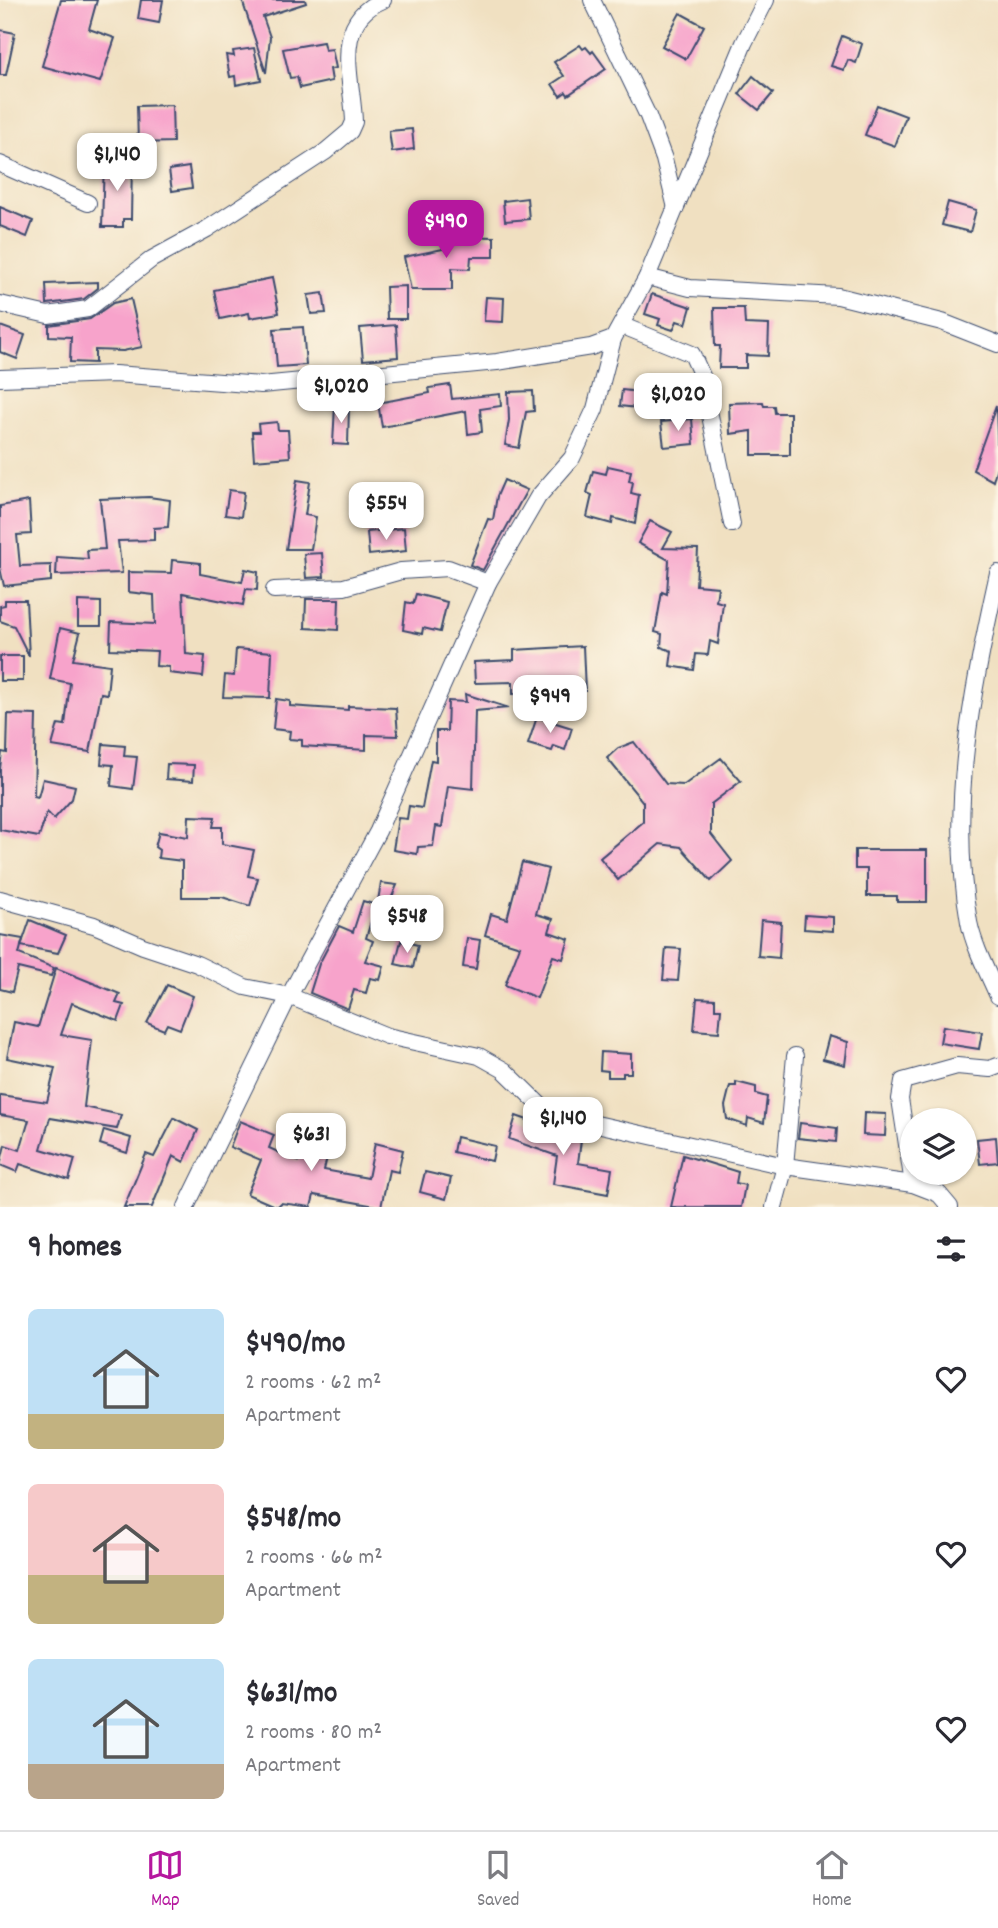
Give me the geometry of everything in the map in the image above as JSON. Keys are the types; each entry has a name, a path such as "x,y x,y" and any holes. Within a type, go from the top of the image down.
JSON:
{"street":[{"path":"0,304 48,315 88,309 152,259 198,235 325,152 350,131 354,122 346,64 348,37 371,5 383,0"},
{"path":"592,0 648,116 664,159 676,208"},
{"path":"186,1207 289,996 378,831 488,583 538,498 572,458 595,409 618,332 647,277 744,43 766,0"},
{"path":"0,164 88,202"},
{"path":"647,277 690,288 838,296 942,322 998,344"},
{"path":"0,378 115,374 261,385 497,362 591,347 618,332 692,354 702,376 732,524"},
{"path":"275,590 344,587 401,571 448,568 488,583"},
{"path":"998,573 968,735 961,831 970,924 998,996"},
{"path":"0,899 94,925 143,946 197,964 245,987 289,996 387,1035 479,1056 504,1070 544,1108 574,1119 785,1166 900,1182"},
{"path":"774,1207 785,1166 795,1056"},
{"path":"901,1108 900,1099 904,1081 957,1066 990,1069 998,1066"},
{"path":"916,1185 940,1194 950,1207"}],"building":[{"path":"61,0 97,0 89,29 115,38 100,82 42,66"},
{"path":"141,0 163,0 159,23 138,19"},
{"path":"242,0 305,0 306,3 263,17 270,37 266,73"},
{"path":"680,13 704,26 686,59 662,46"},
{"path":"0,30 15,33 6,75 0,75"},
{"path":"842,36 862,44 856,63 848,60 844,70 831,66"},
{"path":"323,42 325,50 332,49 336,68 330,69 332,81 300,88 297,77 290,78 283,49"},
{"path":"580,45 591,53 593,51 606,69 568,95 566,92 560,96 552,84 564,76 554,62"},
{"path":"254,48 261,80 236,85 235,76 230,77 226,55 234,56 233,51"},
{"path":"753,76 773,93 759,110 739,94"},
{"path":"172,105 173,142 138,143 137,106"},
{"path":"877,105 906,116 895,146 865,135"},
{"path":"412,129 414,149 392,152 389,131"},
{"path":"104,160 132,161 131,219 123,219 123,227 102,227"},
{"path":"189,167 192,188 172,191 169,170"},
{"path":"527,198 529,219 505,221 503,201"},
{"path":"948,202 976,210 970,232 942,225"},
{"path":"0,207 33,221 27,237 0,226"},
{"path":"456,224 457,236 494,237 494,257 471,257 470,269 452,268 452,290 411,290 404,257 443,249 442,225"},
{"path":"272,278 279,313 250,318 249,313 220,319 214,290"},
{"path":"98,282 98,288 84,299 47,304 46,284"},
{"path":"406,286 406,319 387,319 386,287"},
{"path":"323,293 326,313 311,314 308,295"},
{"path":"652,294 691,307 686,324 677,321 673,330 658,325 660,319 645,314"},
{"path":"486,297 504,298 503,322 484,321"},
{"path":"131,299 142,347 123,351 95,350 95,363 70,362 71,337 49,336 49,325 90,319 113,303"},
{"path":"714,308 744,308 745,324 769,325 768,356 746,355 746,368 719,368 720,346 715,346"},
{"path":"396,325 398,357 363,360 360,328"},
{"path":"0,326 25,335 17,359 0,352"},
{"path":"303,327 306,365 277,367 274,329"},
{"path":"450,385 452,399 500,394 501,406 480,409 482,432 468,434 466,411 382,427 378,403 430,393 429,388"},
{"path":"622,390 648,393 646,409 620,406"},
{"path":"533,391 534,411 526,412 519,448 505,445 509,420 508,392"},
{"path":"763,402 764,406 774,406 775,413 790,413 790,455 752,455 752,431 730,434 729,403"},
{"path":"335,405 349,406 348,445 333,444"},
{"path":"996,406 998,463 993,481 973,470"},
{"path":"692,419 694,444 664,447 661,422"},
{"path":"277,422 278,430 288,430 290,457 254,460 252,432 259,432 258,424"},
{"path":"608,466 631,471 631,493 639,495 635,524 613,518 612,524 587,517 592,495 587,493 593,471 606,474"},
{"path":"297,480 310,482 305,515 316,517 311,549 286,549"},
{"path":"504,480 527,490 483,570 470,565 488,519 493,520 497,496"},
{"path":"229,490 244,492 241,517 225,515"},
{"path":"149,497 170,500 168,527 154,528 154,540 118,541 122,573 56,575 57,557 88,559 87,550 105,549 100,499"},
{"path":"29,501 31,534 17,535 20,566 51,565 51,581 4,586 0,568 0,506"},
{"path":"650,521 672,532 663,548 698,549 696,585 718,587 716,601 723,603 718,644 710,641 708,655 696,654 694,670 670,666 672,651 661,647 662,634 655,632 662,592 667,594 669,560 638,543"},
{"path":"404,528 406,551 369,555 367,532"},
{"path":"322,553 324,577 306,578 304,554"},
{"path":"172,560 200,563 200,574 242,582 245,569 258,572 257,590 246,589 243,605 183,593 186,654 205,656 203,677 169,673 169,667 156,666 157,651 110,649 111,622 155,624 154,595 128,592 128,572 171,573"},
{"path":"416,594 447,602 440,632 423,628 422,634 403,630 406,602 413,604"},
{"path":"306,599 339,599 338,630 305,628"},
{"path":"5,600 26,600 29,656 14,626 0,621 0,606 5,605"},
{"path":"78,601 101,602 101,626 78,626"},
{"path":"60,628 80,633 73,660 110,665 107,694 101,693 90,752 52,746 58,724 65,725 70,683 50,679"},
{"path":"583,646 585,691 513,694 513,682 475,683 474,662 514,660 514,650"},
{"path":"236,649 272,652 270,698 223,697 225,675 234,676"},
{"path":"0,656 23,656 23,681 0,681"},
{"path":"465,694 509,708 475,711 473,789 448,786 442,827 436,826 433,846 418,847 417,854 393,850 398,818 407,819 409,806 422,808 431,760 436,761 436,731 447,731 448,701 466,702"},
{"path":"276,699 290,701 290,706 348,710 348,706 396,708 398,736 366,735 366,750 302,746 302,740 289,739 290,731 273,729"},
{"path":"8,714 36,715 34,796 38,797 43,779 75,786 72,799 54,819 47,812 39,837 0,830 0,769 2,752 7,753"},
{"path":"537,717 572,728 565,750 554,746 552,751 528,744"},
{"path":"634,742 666,784 684,785 721,758 741,781 711,804 711,834 732,861 711,881 681,847 660,844 618,880 600,858 643,822 643,802 607,758 618,748"},
{"path":"103,744 125,746 124,756 137,757 133,789 111,786 113,765 101,764"},
{"path":"167,764 194,765 193,781 166,779"},
{"path":"189,816 215,817 213,827 222,827 222,844 254,850 248,876 258,878 250,906 222,897 182,897 182,861 158,858 159,850 155,847 159,832 188,837"},
{"path":"855,850 927,850 927,902 897,902 897,896 867,896 867,869 855,869"},
{"path":"522,862 548,869 536,914 553,919 549,932 569,939 563,959 553,956 537,998 505,985 520,946 485,935 491,914 507,919"},
{"path":"381,883 397,885 380,925 374,924"},
{"path":"363,901 376,905 366,938 373,941 365,961 384,966 380,980 370,978 366,993 354,990 348,1009 310,993 319,964 339,926 353,932"},
{"path":"805,915 833,917 833,931 804,929"},
{"path":"30,920 66,935 58,953 21,946"},
{"path":"761,920 781,922 779,958 758,956"},
{"path":"0,935 23,939 19,954 54,968 51,976 18,968 12,992 0,989"},
{"path":"467,938 480,940 476,969 463,967"},
{"path":"401,941 418,945 413,968 395,964"},
{"path":"666,948 681,949 678,981 663,980"},
{"path":"56,968 120,994 116,1003 124,1005 118,1021 72,1003 61,1035 92,1040 84,1107 121,1115 117,1129 50,1118 41,1149 75,1159 69,1180 20,1164 17,1172 0,1165 5,1145 20,1150 29,1120 0,1115 0,1095 47,1102 55,1068 7,1058 14,1022 38,1027"},
{"path":"167,985 193,996 180,1029 167,1024 164,1030 147,1023"},
{"path":"697,998 715,999 715,1009 721,1009 719,1032 694,1030"},
{"path":"943,1026 982,1032 979,1049 940,1043"},
{"path":"829,1036 848,1042 845,1065 823,1059"},
{"path":"601,1052 631,1054 631,1073 623,1073 623,1077 608,1077 608,1071 600,1070"},
{"path":"736,1082 756,1087 756,1094 767,1097 764,1123 748,1118 747,1126 727,1119 725,1106 730,1086 736,1086"},
{"path":"864,1113 886,1114 885,1136 863,1135"},
{"path":"516,1116 545,1126 542,1133 581,1140 578,1163 612,1169 608,1194 553,1184 557,1156 509,1139"},
{"path":"174,1118 198,1130 184,1162 173,1156 152,1207 124,1207 146,1154 154,1157"},
{"path":"240,1121 274,1135 269,1148 298,1161 302,1146 328,1153 324,1170 368,1178 375,1143 403,1150 398,1172 389,1170 381,1207 314,1195 311,1207 281,1203 277,1207 247,1194 261,1160 230,1147"},
{"path":"800,1123 837,1128 836,1142 798,1138"},
{"path":"104,1130 131,1138 127,1153 100,1144"},
{"path":"456,1137 495,1146 492,1161 453,1152"},
{"path":"996,1137 998,1162 980,1164 977,1139"},
{"path":"683,1155 738,1172 736,1183 745,1185 741,1207 671,1207"},
{"path":"425,1172 451,1178 446,1199 420,1192"}]}
